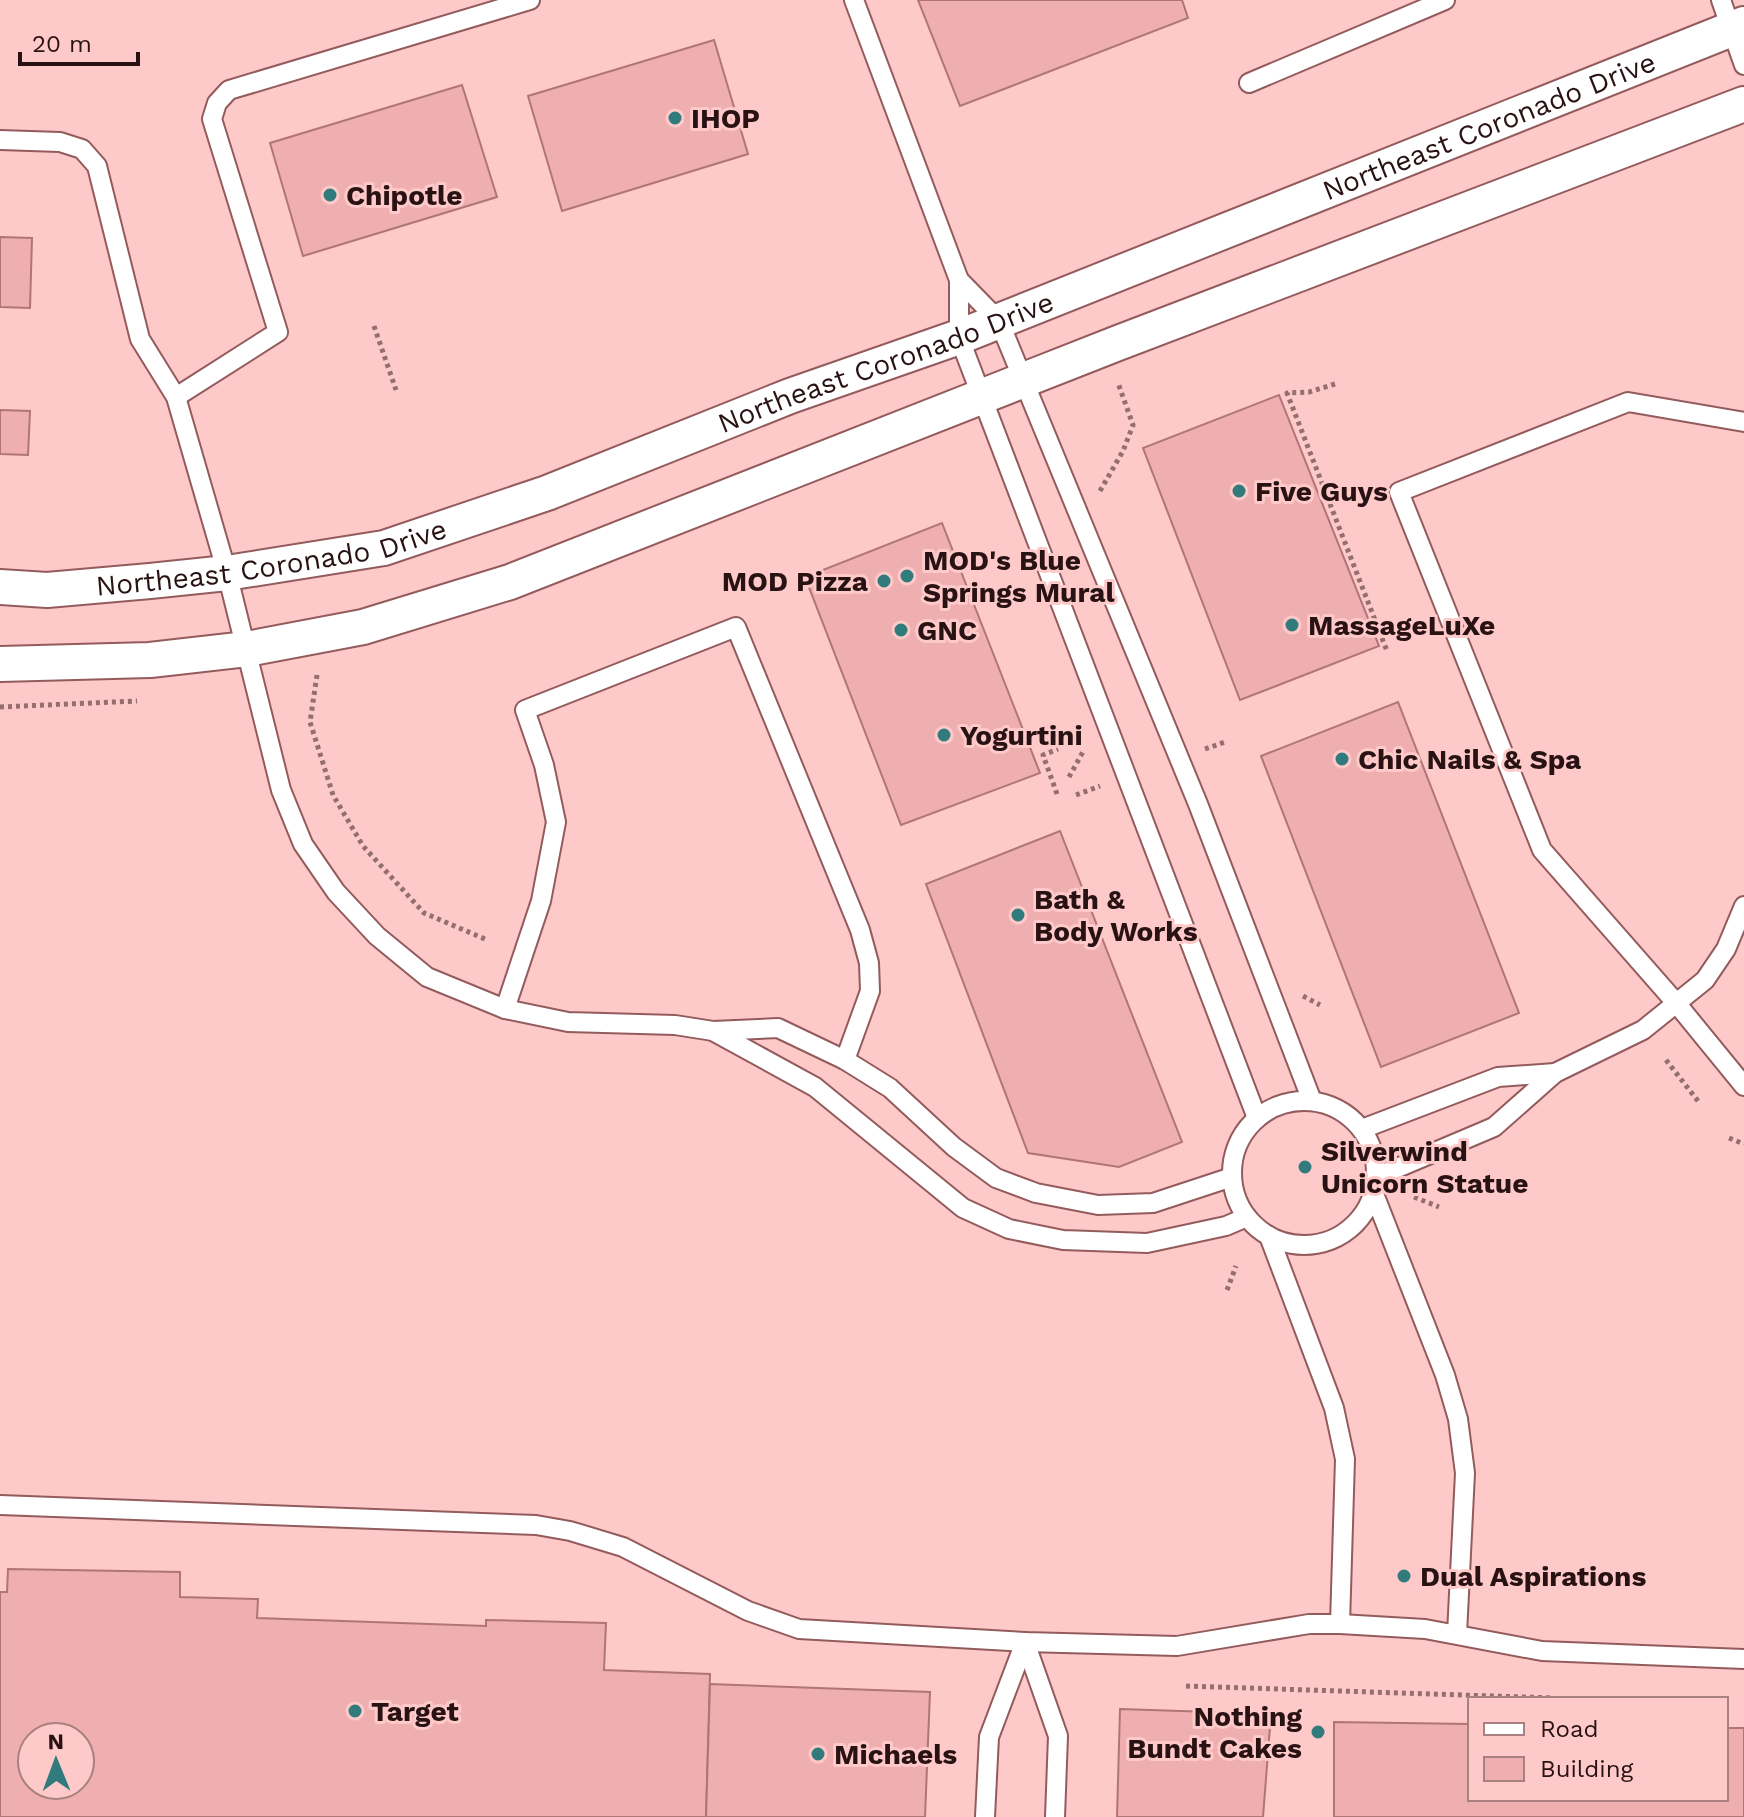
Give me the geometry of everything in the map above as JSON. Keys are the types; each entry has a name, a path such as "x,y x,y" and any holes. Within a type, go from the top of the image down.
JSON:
{"street":[{"name":"Northeast Coronado Drive","path":"0,587 47,590 227,573 384,548 547,493 790,396 959,337 1731,18"},
{"path":"0,664 150,660 247,649 363,627 510,582 1744,104"}],"lane":[{"path":"176,397 278,332 212,119 217,103 229,90 530,0"},
{"path":"854,0 959,280 959,337 1257,1118"},
{"path":"1249,83 1445,0"},
{"path":"1731,18 1744,65"},
{"path":"0,140 60,142 82,149 97,166 140,339 176,397 227,573 281,790 303,844 336,892 377,936 427,977 505,1009 568,1022 675,1025 713,1031 778,1028 845,1060 890,1088 954,1147 996,1178 1036,1193 1098,1205 1153,1203 1232,1177"},
{"path":"959,280 999,321 1198,804 1312,1101"},
{"path":"1744,422 1628,402 1399,492 1542,850 1677,1004 1744,1086"},
{"path":"505,1009 541,901 556,822 544,765 525,710 736,627 860,930 869,963 870,991 845,1060"},
{"path":"1457,1634 1465,1473 1458,1419 1445,1375 1375,1186 1375,1160 1371,1144 1348,1115 1312,1101 1292,1102 1274,1107 1257,1118 1243,1135 1234,1155 1232,1177 1237,1198 1247,1217 1269,1236 1282,1242 1303,1245 1324,1242 1343,1233 1359,1220 1375,1186 1494,1127 1555,1073 1643,1030 1677,1004 1705,980 1726,949 1744,906"},
{"path":"713,1031 815,1087 963,1208 1009,1229 1063,1240 1147,1243 1226,1226 1247,1217"},
{"path":"1362,1129 1498,1077 1555,1073"},
{"path":"1269,1236 1334,1408 1345,1459 1340,1624"},
{"path":"0,1505 536,1525 570,1531 623,1547 748,1611 799,1629 1025,1642 1177,1646 1309,1624 1340,1624 1425,1629 1542,1651 1744,1659"},
{"path":"985,1817 989,1737 1025,1642"},
{"path":"1025,1642 1058,1736 1055,1817"}],"path":[{"path":"374,326 396,390"},
{"path":"1099,492 1123,451 1133,425 1118,383"},
{"path":"1335,384 1309,392 1287,393 1387,651"},
{"path":"317,675 310,722 333,795 363,846 424,913 485,939"},
{"path":"0,707 139,701"},
{"path":"1069,777 1089,741"},
{"path":"1197,752 1225,742"},
{"path":"1057,794 1043,755 1058,749"},
{"path":"1076,795 1112,782"},
{"path":"1666,1060 1698,1101"},
{"path":"1729,1138 1744,1144"},
{"path":"1414,1197 1439,1207"},
{"path":"1227,1290 1236,1266"},
{"path":"1186,1686 1523,1697"}],"building":[{"path":"918,0 1182,0 1188,18 960,106"},
{"path":"714,40 748,154 562,211 528,96"},
{"path":"462,85 497,197 303,256 270,143"},
{"path":"0,237 32,238 30,308 0,307"},
{"path":"1279,395 1379,646 1240,700 1143,448"},
{"path":"0,410 30,411 28,455 0,454"},
{"path":"942,523 1040,773 901,825 805,577"},
{"path":"1398,702 1519,1013 1381,1067 1261,756"},
{"path":"1060,831 1182,1142 1119,1167 1028,1153 926,884"},
{"name":"Target","path":"8,1569 180,1572 180,1597 258,1599 257,1618 486,1626 486,1620 606,1623 604,1670 710,1674 706,1817 0,1817 0,1592 7,1592"},
{"name":"Michaels","path":"710,1684 930,1692 925,1817 706,1817"},
{"path":"1120,1709 1271,1714 1263,1817 1117,1817"},
{"path":"1334,1722 1468,1724 1468,1801 1728,1801 1728,1728 1744,1728 1744,1817 1334,1817"}],"place":[{"name":"IHOP","path":"675,118"},
{"name":"Chipotle","path":"330,195"},
{"name":"Five Guys","path":"1239,491"},
{"name":"MOD's Blue Springs Mural","path":"907,576"},
{"name":"MOD Pizza","path":"884,581"},
{"name":"MassageLuXe","path":"1292,625"},
{"name":"GNC","path":"901,630"},
{"name":"Yogurtini","path":"944,735"},
{"name":"Chic Nails & Spa","path":"1342,759"},
{"name":"Bath & Body Works","path":"1018,915"},
{"name":"Silverwind Unicorn Statue","path":"1305,1167"},
{"name":"Dual Aspirations","path":"1404,1576"},
{"name":"Target","path":"355,1711"},
{"name":"Nothing Bundt Cakes","path":"1318,1732"},
{"name":"Michaels","path":"818,1754"}]}
